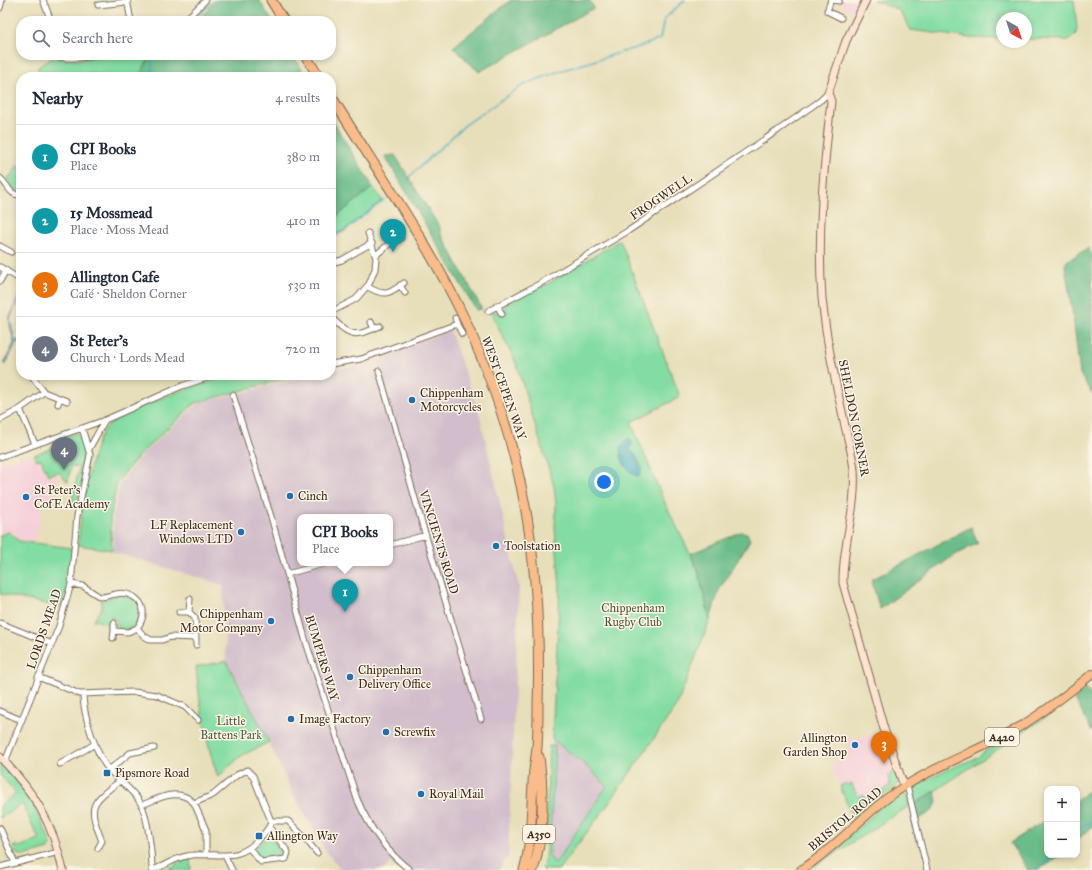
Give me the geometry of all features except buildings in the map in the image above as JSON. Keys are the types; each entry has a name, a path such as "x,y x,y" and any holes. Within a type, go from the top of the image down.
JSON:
{"highway":[{"path":"271,0 281,16"},
{"path":"308,60 316,72"},
{"name":"WEST CEPEN WAY","path":"336,104 454,298 484,363 513,448 526,503 534,562 539,647 537,748 533,777 529,848 524,870"},
{"name":"WEST CEPEN WAY","path":"533,870 539,840 542,798 542,777 537,748"}],"main road":[{"name":"A420","path":"906,786 1001,738 1029,721 1092,674"},
{"name":"BRISTOL ROAD","path":"801,870 827,851 883,801 906,786"}],"street":[{"path":"0,8 2,0"},
{"path":"43,0 49,16"},
{"path":"189,16 205,0"},
{"path":"839,2 831,0 827,11 841,18"},
{"path":"828,93 846,41 866,0"},
{"path":"98,5 128,1 130,16"},
{"name":"FROGWELL","path":"488,311 541,283 628,231 772,134 821,100 828,93"},
{"name":"SHELDON CORNER","path":"828,93 831,101 821,200 820,242 822,298 834,374 854,469 855,490 843,566 843,583 884,728 906,786"},
{"path":"0,178 11,192 16,194"},
{"path":"336,309 356,299 368,287 375,269 376,254 368,233"},
{"path":"376,254 389,244 401,238"},
{"path":"336,262 342,260 372,243"},
{"path":"0,246 7,252"},
{"path":"0,267 16,277"},
{"path":"0,281 6,270"},
{"path":"368,287 384,294 402,284 405,293"},
{"path":"497,305 502,314"},
{"path":"455,318 462,334"},
{"path":"336,321 350,334 362,334 380,326"},
{"path":"370,322 374,329"},
{"path":"336,363 361,359 457,324"},
{"name":"VINCIENTS ROAD","path":"379,371 426,535 482,719"},
{"path":"35,380 44,392 67,401"},
{"path":"0,456 105,420 195,380"},
{"path":"0,420 20,410 44,392"},
{"name":"BUMPERS WAY","path":"234,395 313,664 357,799 368,822 382,842 410,870"},
{"path":"58,404 60,398"},
{"path":"20,410 35,444"},
{"path":"90,449 105,420"},
{"name":"LORDS MEAD","path":"2,759 21,720 52,644 71,584 77,516 90,457 90,449 82,428"},
{"path":"393,544 426,535"},
{"path":"287,574 316,566"},
{"path":"71,584 83,586 100,597 121,593 135,597 143,611 141,622 137,628 128,632 114,631"},
{"path":"189,612 190,600"},
{"path":"180,612 189,612 195,618 196,645"},
{"path":"0,623 52,644"},
{"path":"113,638 114,623"},
{"path":"137,628 144,636 151,640 162,640 171,637 196,638"},
{"path":"38,677 73,692 83,694 134,692 157,695 185,707 198,720"},
{"path":"83,694 84,707 101,759 109,770 142,805 152,870 180,858 206,855 225,856 238,854 249,848 269,827 271,821 250,770 236,775 213,795 194,803"},
{"path":"0,711 21,720"},
{"path":"60,764 95,744"},
{"path":"109,770 130,753 154,748"},
{"path":"2,759 22,780 44,813 54,834 63,870"},
{"path":"98,848 102,841 93,819 93,808 102,794 120,781"},
{"path":"906,786 927,870"},
{"path":"142,805 173,794 184,796 194,803 206,830 206,855"},
{"path":"271,821 288,821 317,853"},
{"path":"249,848 262,863 286,859 288,852 269,827"},
{"path":"0,828 15,863"},
{"path":"0,867 59,852"},
{"path":"225,856 232,870"}],"shaded area":[{"path":"835,0 861,0 855,14"},
{"path":"450,330 480,416 519,587 508,857 498,870 403,870 390,863 383,870 341,870 325,850 292,792 269,742 226,661 223,585 113,552 113,519 120,483 143,453 199,403 293,380 336,380 336,370 371,361"},
{"name":"St Peter's CofE Academy","path":"29,454 36,461 40,460 47,478 59,474 56,486 52,486 53,493 50,502 39,501 42,511 35,541 19,540 10,530 0,533 0,462"},
{"path":"881,732 896,782 853,819 831,764 850,757 845,739 851,737 852,740"},
{"path":"552,739 582,762 607,786 555,864 549,856 555,746 552,746"}],"green space":[{"path":"217,0 259,0 269,16 202,16"},
{"path":"511,0 589,0 594,8 479,72 453,47"},
{"path":"873,0 1074,0 1077,29 1075,36 1068,40 1032,39 1032,12 996,12 996,39 970,38 911,30 899,10"},
{"path":"49,60 148,60 141,72 39,72 38,67"},
{"path":"148,60 296,60 303,72 141,72"},
{"path":"336,126 373,187 336,217"},
{"path":"395,155 440,228 440,232 482,309 476,310 385,156"},
{"path":"16,168 16,190 12,188 8,179"},
{"path":"373,187 382,200 345,231 336,236 336,217"},
{"name":"Chippenham Rugby Club","path":"620,240 680,397 631,422 662,497 698,570 710,620 677,705 607,806 558,870 543,870 546,850 549,746 555,746 549,855 555,864 607,786 582,762 552,739 560,587 555,528 556,504 554,486 516,363 491,313 494,311 500,314 504,312 506,304 551,282"},
{"path":"1088,248 1092,255 1092,394 1080,374 1065,265 1067,261"},
{"path":"217,380 280,380 195,403 141,453 117,482 110,518 112,550 78,545 90,467 99,439 105,429 114,421 147,404"},
{"path":"78,433 84,438 87,455 84,476 77,502 72,501 79,467 71,466 68,482 59,472 48,475 41,459 36,460 34,455 55,447 62,438"},
{"path":"971,527 978,543 953,556 880,609 871,580"},
{"path":"9,532 19,541 72,548 70,584 60,607 0,594 0,535"},
{"path":"741,532 747,533 750,540 719,590 710,620 698,570 690,554"},
{"path":"118,595 129,597 136,602 140,608 138,622 133,627 126,629 118,628 116,619 111,618 110,628 107,627 107,623 93,620 102,608 101,601"},
{"name":"Little Battens Park","path":"226,661 269,742 241,756 218,777 213,763 204,723 196,667"},
{"path":"1092,678 1046,717 914,805 912,797 914,787 946,770 977,758 1036,721"},
{"path":"1086,689 1092,697 1092,732 1075,699"},
{"path":"0,762 16,780 36,810 51,844 49,849 23,856 17,854 13,847 15,845 19,847 39,839 22,804 0,818 0,806 16,793 0,775"},
{"path":"892,773 896,774 898,785 876,801 854,821 840,786 847,783 848,785 852,784 857,796 863,795 869,802 890,785 888,775"},
{"path":"1092,789 1092,827 1080,837 1080,822 1080,797"},
{"path":"935,791 937,803 932,811 918,820 914,805"},
{"path":"902,793 907,795 909,806 814,867 814,865 839,846 878,810"},
{"path":"1044,821 1044,858 1056,858 1042,867 1028,870 1010,843"},
{"path":"271,833 275,838 273,841 281,851 284,848 286,856 281,858 277,855 265,858 265,860 262,861 254,850"},
{"path":"190,859 191,870 166,870 180,862"}],"water":[{"path":"16,303 10,320 16,343 6,364 4,364 14,343 9,319"},
{"path":"628,438 632,441 630,451 634,453 642,468 639,477 627,468 622,460 620,451 621,446"}],"waterway":[{"path":"197,16 215,0"},
{"path":"409,177 465,125 523,85 557,72 660,39 664,19 685,0"},
{"path":"152,60 152,72"},
{"path":"336,234 343,231 384,200"},
{"path":"1080,828 1092,821"},
{"path":"1037,870 1051,858"}],"place":[{"name":"15 Mossmead","path":"393,252"},
{"name":"Chippenham Motorcycles","path":"412,400"},
{"name":"St Peter's","path":"64,470"},
{"name":"Cinch","path":"290,496"},
{"name":"St Peter's CofE Academy","path":"26,497"},
{"name":"LF Replacement Windows LTD","path":"241,532"},
{"name":"Toolstation","path":"496,546"},
{"name":"CPI Books","path":"345,612"},
{"name":"Chippenham Motor Company","path":"271,621"},
{"name":"Chippenham Delivery Office","path":"350,677"},
{"name":"Image Factory","path":"291,719"},
{"name":"Screwfix","path":"386,732"},
{"name":"Allington Garden Shop","path":"855,745"},
{"name":"Allington Cafe","path":"884,764"},
{"name":"Pipsmore Road","path":"107,773"},
{"name":"Royal Mail","path":"421,794"},
{"name":"Allington Way","path":"259,836"}]}
